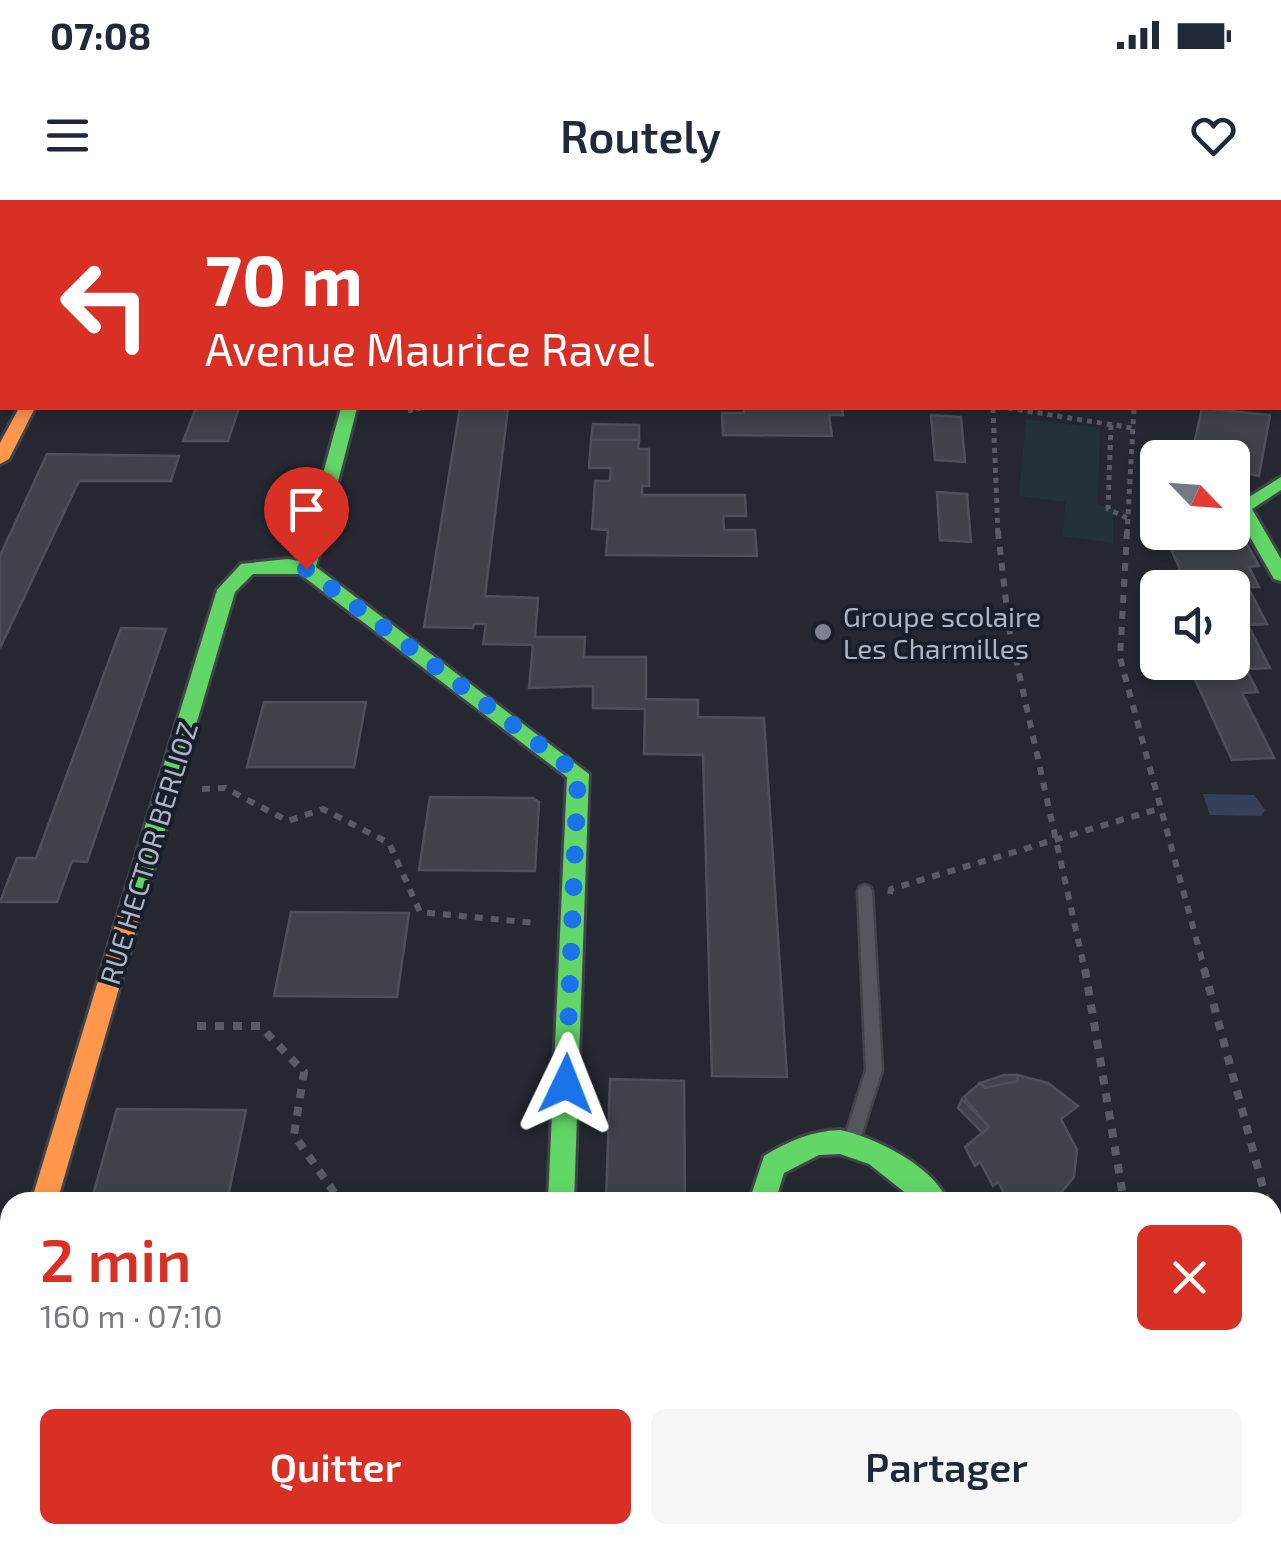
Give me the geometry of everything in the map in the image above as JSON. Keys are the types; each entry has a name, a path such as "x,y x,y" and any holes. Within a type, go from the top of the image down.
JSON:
{"street":[{"path":"0,459 26,410"},
{"path":"348,410 306,569 578,774 561,1192"},
{"path":"1281,482 1242,507 1281,574"},
{"name":"RUE HECTOR BERLIOZ","path":"47,1192 230,582 248,568 288,565 306,569"},
{"path":"765,1192 773,1165 813,1141 851,1144 880,1154 924,1192"}],"lane":[{"path":"851,1144 874,1070 864,890"}],"path":[{"path":"408,411 412,410"},
{"path":"993,410 999,568 1092,1002 1122,1192"},
{"path":"1020,410 1132,428"},
{"path":"1134,410 1120,658 1264,1192"},
{"path":"1112,425 1108,509 1127,518"},
{"path":"166,792 225,788 288,821 322,809 388,843 420,912 572,926"},
{"path":"888,908 891,889 1161,808"},
{"path":"197,1026 260,1026 304,1072 294,1135 334,1192"}],"shaded area":[{"path":"1026,419 1100,428 1098,505 1113,507 1113,543 1063,536 1065,502 1019,496"}],"water":[{"path":"1203,794 1254,795 1265,810 1261,816 1210,815"}],"building":[{"path":"195,410 238,410 228,441 183,441"},
{"path":"460,410 508,410 485,596 538,598 535,637 585,637 584,657 646,657 646,699 698,700 698,717 764,718 787,1077 712,1076 703,755 644,754 645,709 593,708 593,686 529,688 533,645 483,644 486,624 474,624 473,628 424,627"},
{"path":"842,410 843,415 829,415 832,436 723,435 722,413"},
{"path":"1202,410 1270,415 1259,476 1250,474 1250,440 1195,440"},
{"path":"931,415 961,417 965,462 935,460"},
{"path":"593,424 639,425 639,440 591,440"},
{"path":"591,440 639,440 638,449 649,449 649,486 642,486 642,495 745,495 746,516 723,516 724,530 755,530 757,556 606,555 608,530 592,529 595,481 610,481 611,468 589,468"},
{"path":"47,454 179,456 171,481 79,481 0,648 0,556"},
{"path":"937,492 967,494 971,542 940,540"},
{"path":"1171,550 1250,550 1259,566 1249,567 1259,587 1250,587 1250,570 1180,569"},
{"path":"1250,591 1267,624 1250,625"},
{"path":"121,628 166,629 87,862 72,861 57,902 0,902 17,858 36,858"},
{"path":"1250,629 1270,668 1250,669"},
{"path":"1250,677 1258,692 1242,693 1274,758 1232,760 1195,680 1250,680"},
{"path":"264,702 366,702 354,767 247,767"},
{"path":"430,797 533,798 539,802 535,871 419,870"},
{"path":"291,912 409,913 397,997 274,996"},
{"path":"1017,1075 1018,1081 985,1088 980,1083"},
{"path":"1017,1075 1048,1083 1078,1106 1061,1119 1077,1150 1074,1177 1062,1192 1004,1192 998,1182 993,1186 980,1162 975,1166 965,1147 989,1127 964,1097 980,1083 985,1088 1018,1081"},
{"path":"610,1079 684,1081 685,1192 606,1192"},
{"path":"962,1099 989,1127 983,1133 958,1108"},
{"path":"117,1109 246,1110 229,1192 94,1192"}],"traffic: fast":[{"path":"348,410 306,569 578,774 561,1192"},
{"path":"1281,482 1242,507 1281,575"},
{"path":"133,902 226,590 248,568 288,565 306,569"},
{"path":"765,1192 773,1165 797,1150 840,1142 879,1155 924,1192"}],"traffic: slow":[{"path":"0,459 26,410"},
{"path":"47,1192 133,902"}],"place":[{"name":"Groupe scolaire Les Charmilles","path":"823,632"}],"route":[{"path":"306,569 578,774 566,1084"}]}
